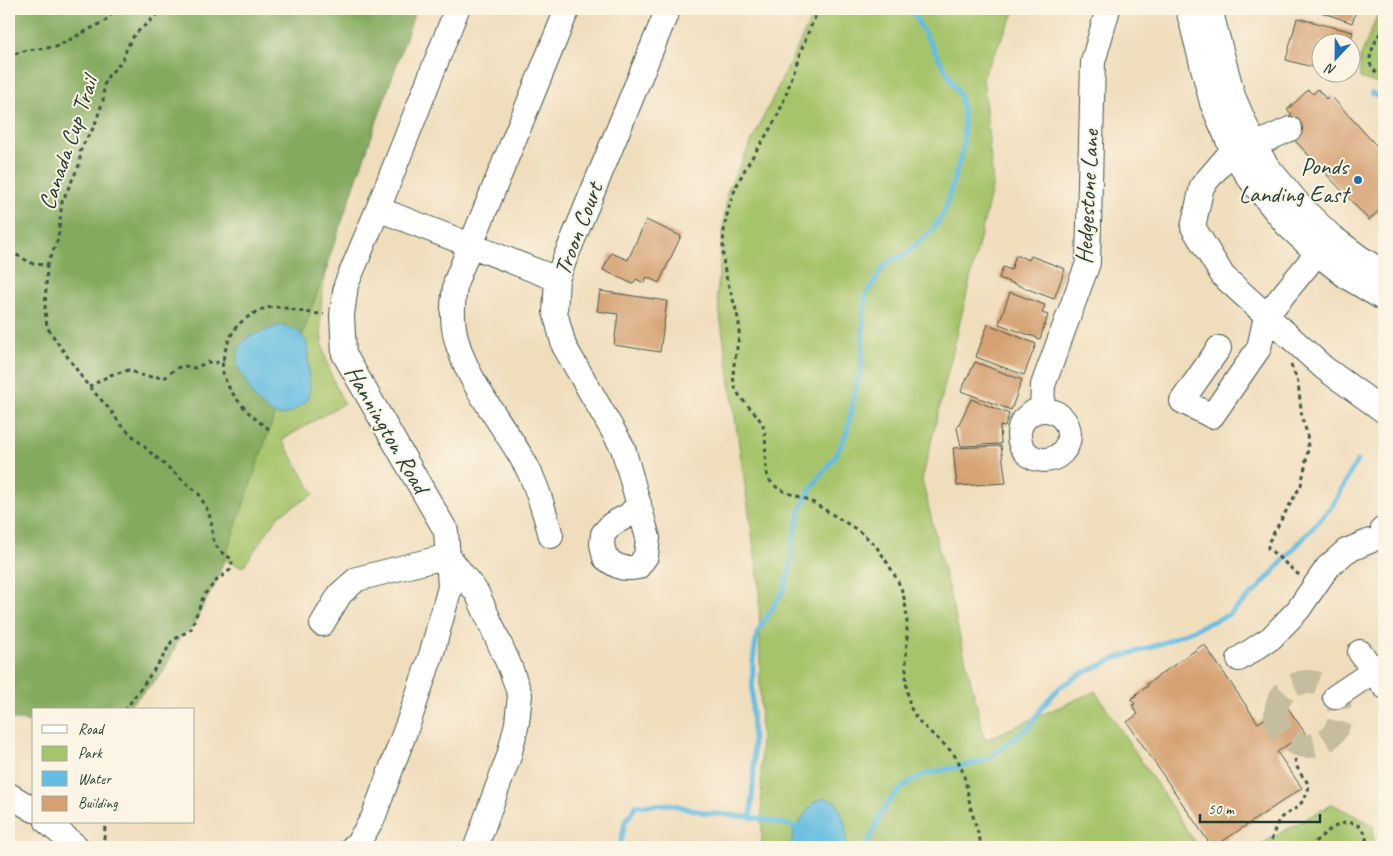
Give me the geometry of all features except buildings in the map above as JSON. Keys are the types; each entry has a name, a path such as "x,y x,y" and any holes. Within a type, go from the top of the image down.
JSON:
{"street":[{"name":"Hannington Road","path":"353,847 358,843 373,818 410,718 432,652 450,588 446,531 344,354 342,315 346,284 378,209 457,9"},
{"path":"551,536 542,502 528,471 461,356 454,333 452,304 456,281 568,9"},
{"name":"Troon Court","path":"639,504 623,448 564,346 555,312 557,279 668,9"},
{"name":"Hedgestone Lane","path":"1042,410 1043,385 1088,262 1093,62 1108,9"},
{"path":"1188,9 1212,104 1244,150"},
{"path":"1210,9 1233,96 1250,179 1287,226 1324,244 1359,257 1384,273"},
{"path":"1290,129 1226,158 1202,186 1193,227 1223,276 1324,368 1384,411"},
{"path":"378,209 557,279"},
{"path":"1324,244 1347,277 1384,299"},
{"path":"1219,348 1182,401 1212,416 1258,348 1266,316 1324,244"},
{"path":"1239,659 1271,638 1292,617 1327,568 1346,551 1377,537"},
{"path":"322,624 340,594 357,579 448,556 477,593 510,667 520,695 517,723 509,756 476,847"},
{"path":"1335,697 1381,674 1360,652"},
{"path":"9,795 32,809"},
{"path":"49,824 77,847"}],"path":[{"path":"9,59 16,53 27,50 56,47 105,21 116,9"},
{"name":"Canada Cup Trail","path":"46,265 58,239 62,202 80,163 80,152 94,127 103,101 104,85 108,76 123,60 127,47 135,34 162,9"},
{"path":"819,9 803,45 779,112 742,176 729,210 722,250 726,280 739,327 734,381 736,389 758,417 763,427 767,469 769,479 773,485 811,502 858,530 872,541 899,585 903,597 906,624 905,676 910,706 915,716 957,760 962,770 982,847"},
{"path":"1384,26 1370,58 1371,65 1376,72 1384,75"},
{"path":"9,253 13,253 33,264 46,265 45,310 47,327 89,387 111,410 121,424 199,494 211,520 213,539 216,546 232,559 230,570 204,595 191,630 172,641 161,660 126,708"},
{"path":"269,429 258,422 247,411 231,391 223,373 227,344 237,326 266,308 281,307 307,313 342,315"},
{"path":"89,387 110,375 129,370 140,375 166,377 176,368 185,366 195,368 208,362 215,363 224,360"},
{"path":"1289,360 1298,382 1308,448 1301,485 1268,543 1268,548 1292,570"},
{"path":"1268,847 1279,820 1297,808 1304,800 1308,790 1309,784 1300,775 1295,759"},
{"path":"1309,847 1334,827 1344,822 1355,823 1362,828 1366,836 1366,847"},
{"path":"103,847 104,824"}],"green space":[{"path":"9,9 416,9 217,580 191,629 181,635 163,673 127,708 32,708 32,722 9,719"},
{"path":"816,9 1016,9 983,76 993,184 922,480 985,740 1095,691 1198,847 762,847 759,582 717,294 727,192"},
{"path":"1384,9 1384,86 1360,78 1360,58 1377,16"},
{"path":"328,265 321,302 321,335 329,368 344,403 282,440 314,494 279,515 243,567 211,555"},
{"path":"1332,804 1373,825 1374,847 1256,847"}],"water":[{"path":"281,325 298,331 307,342 310,388 307,401 291,413 279,416 270,412 255,399 237,365 239,348 248,337"},
{"path":"825,798 836,802 841,813 846,829 846,847 791,847 794,830 814,802"}],"waterway":[{"path":"751,817 754,767 753,661 757,633 784,589 790,570 792,545 800,511 810,490 836,455 847,432 862,366 863,319 866,295 886,264 907,253 931,232 944,213 963,150 964,118 960,96 918,22 913,9"},
{"path":"1372,93 1384,101"},
{"path":"867,845 879,818 891,798 909,782 926,774 980,762 991,757 1030,726 1043,706 1059,688 1079,675 1114,659 1160,644 1228,615 1256,591 1332,506 1357,461"},
{"path":"620,847 625,822 636,806 669,804 706,813 751,817 797,827"}],"tunnel":[{"path":"1308,682 1326,687 1331,691 1335,696 1340,714 1335,732 1331,737 1326,741 1308,746 1290,741 1285,737 1281,732 1276,714 1281,696 1285,691 1290,687 1308,682"}],"place":[{"name":"Ponds Landing East","path":"1358,180"}]}
